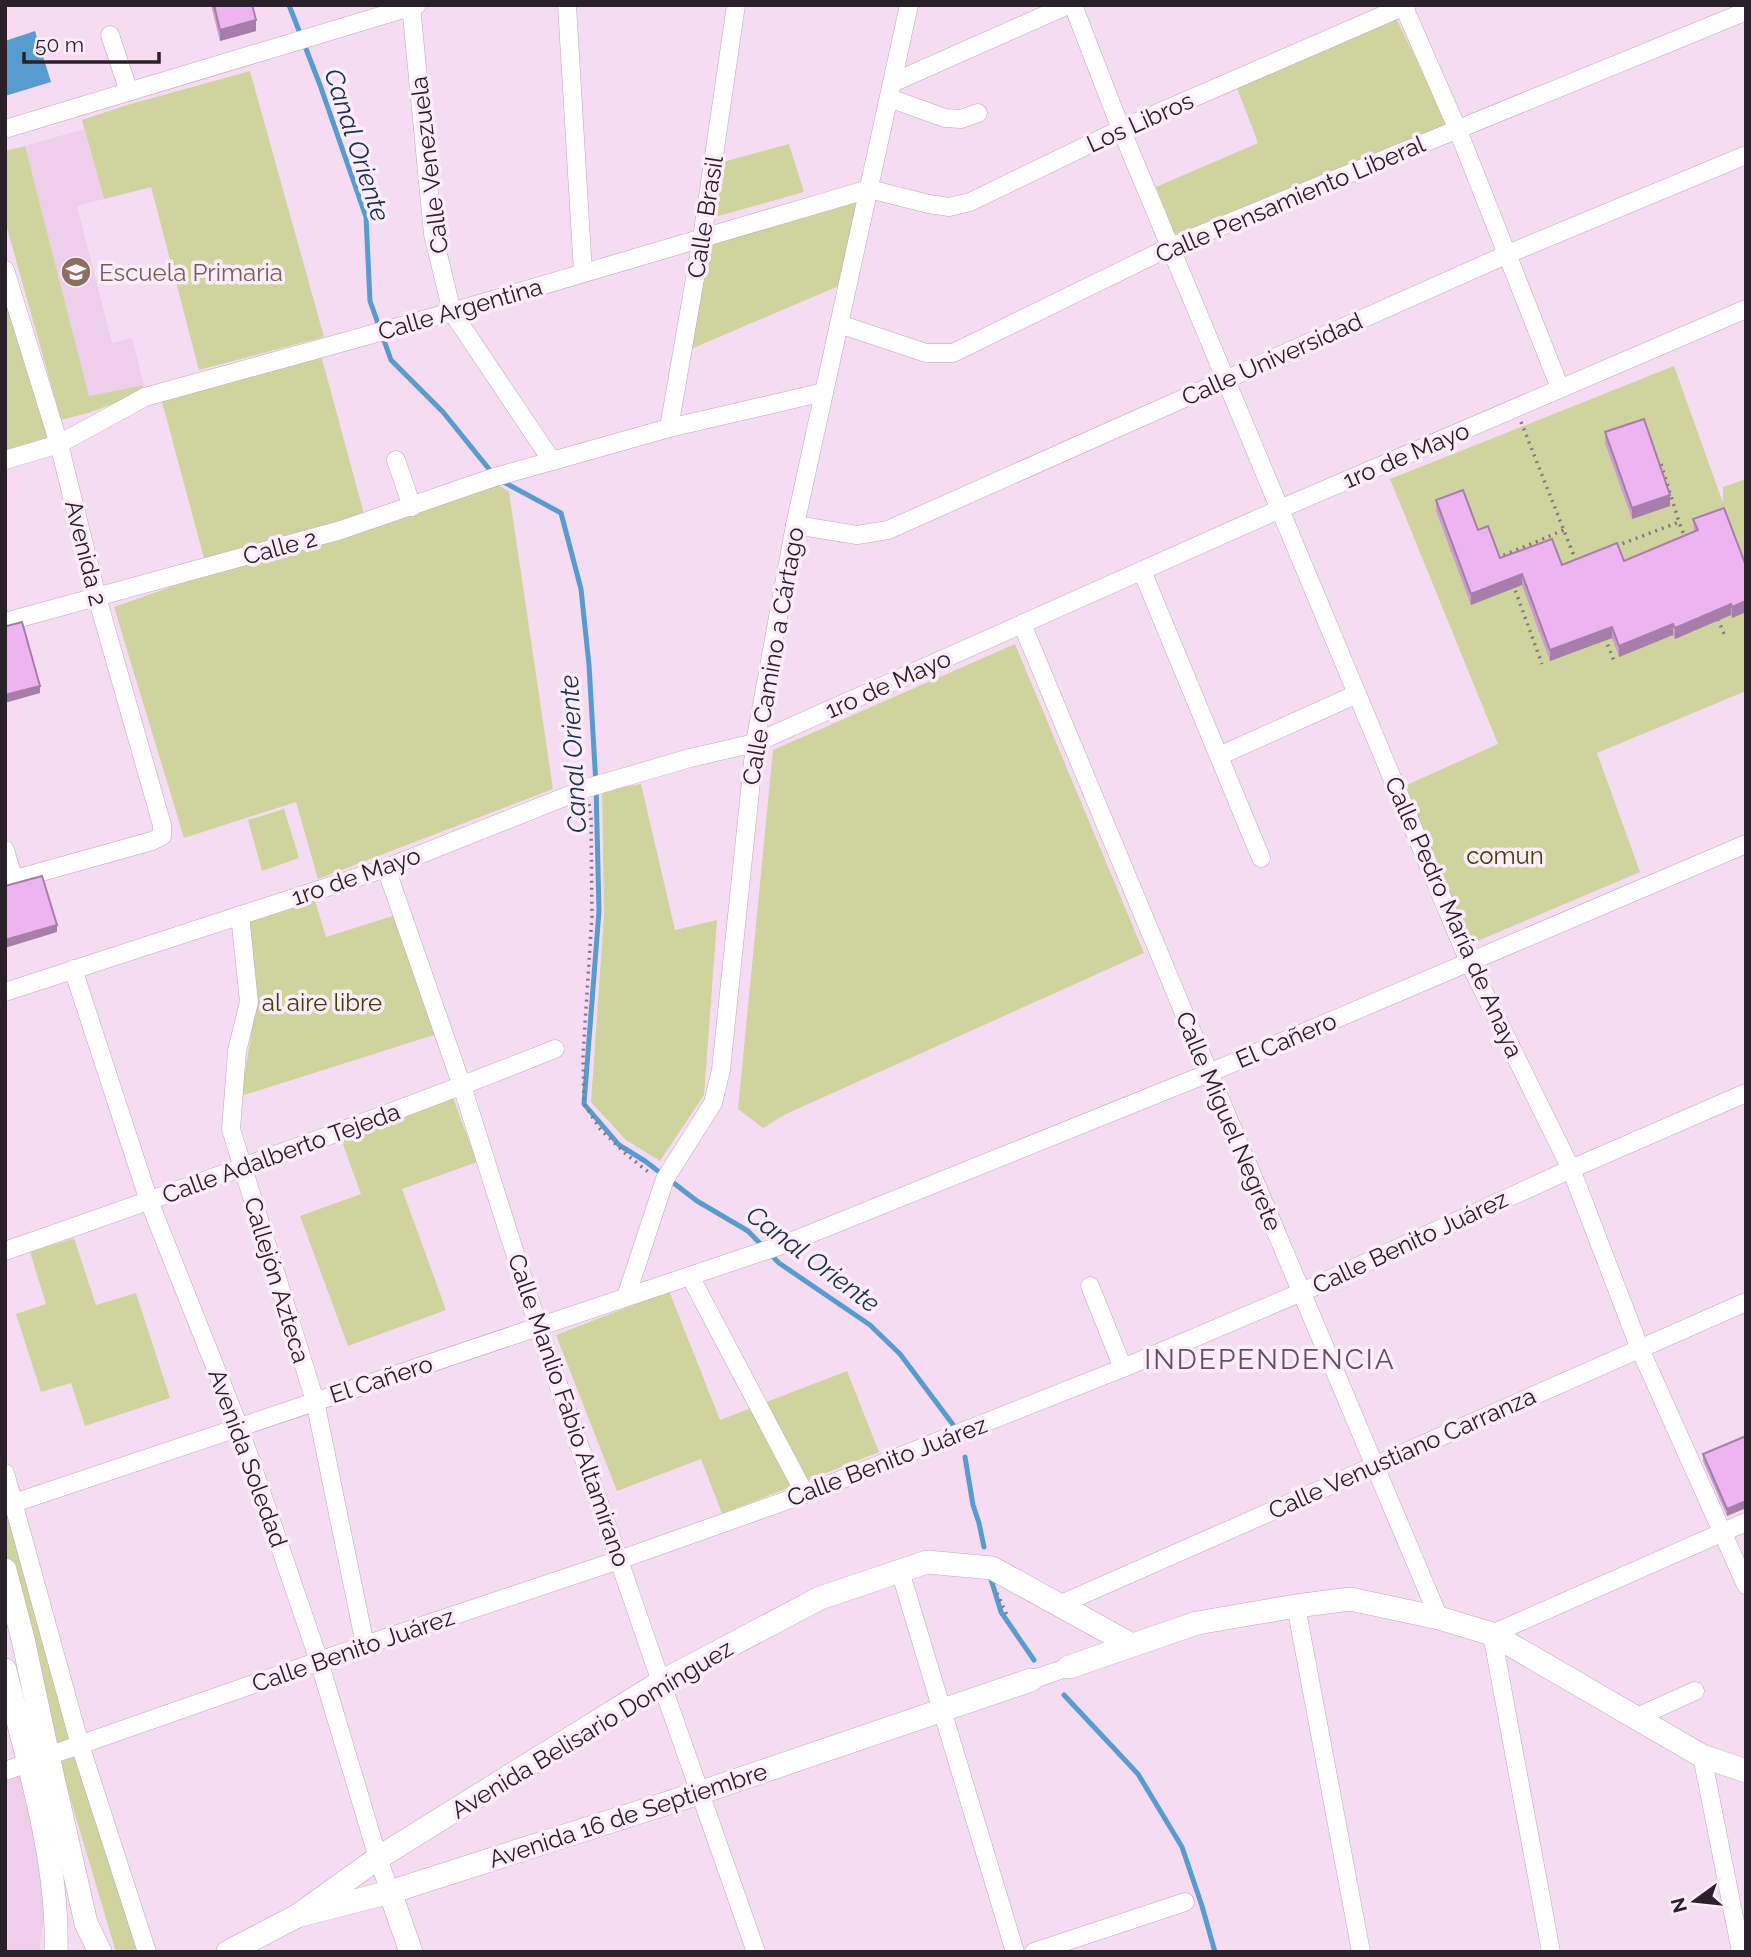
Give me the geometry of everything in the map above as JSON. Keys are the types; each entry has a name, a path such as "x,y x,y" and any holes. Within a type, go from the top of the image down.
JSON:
{"main road":[{"name":"Avenida Belisario Domínguez","path":"297,1916 378,1858 660,1682 820,1598 927,1562 992,1568 1132,1645"},
{"path":"5,1570 23,1639 51,1865 56,1952"},
{"path":"1069,1667 1197,1623 1350,1599 1439,1618 1492,1634 1702,1756 1746,1770"},
{"path":"5,1670 38,1760 86,1923 100,1952"},
{"name":"Avenida 16 de Septiembre","path":"228,1952 297,1916 390,1892 699,1793 1031,1680"},
{"name":"Avenida Soledad","path":"390,1892 411,1952"}],"street":[{"path":"566,5 583,273"},
{"name":"Calle Brasil","path":"669,428 702,238 736,5"},
{"name":"Calle Camino a Cártago","path":"626,1297 664,1181 713,1103 721,1070 755,743 794,525 909,5"},
{"path":"890,91 1071,5"},
{"name":"Calle Pedro María de Anaya","path":"1071,5 1469,962 1571,1169 1640,1349 1746,1585"},
{"path":"5,129 413,6"},
{"name":"Calle Venezuela","path":"413,6 433,234 452,312 552,461"},
{"path":"1404,6 1457,128 1560,388"},
{"name":"Los Libros","path":"869,189 949,207 970,202 1121,129 1404,6"},
{"name":"Calle Pensamiento Liberal","path":"839,324 926,352 953,353 1170,247 1742,14"},
{"path":"110,35 129,92"},
{"path":"890,91 945,118 961,119 978,113"},
{"name":"Calle Universidad","path":"794,525 857,535 888,530 1508,254 1746,155"},
{"name":"Calle Argentina","path":"5,460 59,444 145,397 452,312 869,189"},
{"name":"Avenida 2","path":"5,270 9,295 59,444 97,597 162,825 162,836 152,841 10,881"},
{"name":"1ro de Mayo","path":"5,992 386,868 587,788 690,758 755,743 1280,509 1746,309"},
{"name":"Calle 2","path":"5,622 341,530 495,477 669,428 824,392"},
{"path":"396,460 412,507"},
{"path":"1142,571 1261,858"},
{"name":"Calle Miguel Negrete","path":"1022,624 1439,1618"},
{"path":"1219,756 1357,694"},
{"name":"El Cañero","path":"9,1504 785,1244 1209,1073 1746,844"},
{"path":"5,850 10,881"},
{"name":"Calle Manlio Fabio Altamirano","path":"386,868 462,1086 538,1326 756,1952"},
{"name":"Callejón Azteca","path":"240,915 249,1002 237,1051 231,1129 315,1401 365,1645"},
{"name":"Avenida Soledad","path":"73,969 149,1201 239,1427 319,1661 390,1892"},
{"name":"Calle Adalberto Tejeda","path":"5,1251 242,1167 555,1049"},
{"name":"Calle Benito Juárez","path":"5,1771 804,1494 1124,1368 1746,1093"},
{"path":"690,1276 804,1494"},
{"path":"1090,1286 1124,1368"},
{"name":"Calle Venustiano Carranza","path":"1059,1605 1746,1302"},
{"path":"5,1473 9,1504 80,1745 147,1952"},
{"path":"1551,1952 1492,1634 1746,1522"},
{"path":"900,1571 1015,1952"},
{"path":"1296,1606 1360,1952"},
{"path":"1031,1680 1069,1667"},
{"path":"1635,1718 1695,1691"},
{"path":"1702,1756 1741,1952"},
{"path":"1034,1952 1185,1902"}],"path":[{"path":"1515,407 1576,561"},
{"path":"1661,464 1689,547"},
{"path":"1615,547 1679,522"},
{"path":"1507,568 1502,556 1564,530"},
{"path":"1511,580 1542,664"},
{"path":"1714,609 1724,634"},
{"path":"1605,636 1614,662"},
{"path":"587,788 591,818 592,916 583,1055 584,1104 600,1129 626,1155 664,1181"}],"shaded area":[{"name":"Escuela Primaria","path":"84,129 104,199 77,206 112,343 132,338 144,385 89,396 25,146"},
{"path":"25,1767 45,1913 39,1952 5,1952 5,1774"}],"green space":[{"path":"1396,18 1449,126 1175,235 1156,187 1258,143 1237,88"},
{"path":"250,71 324,337 199,370 151,187 104,199 82,120"},
{"path":"789,144 804,192 715,217 723,162"},
{"path":"25,146 89,396 144,385 140,394 61,420 5,221 5,151"},
{"path":"861,197 841,285 691,349 707,242"},
{"path":"5,281 54,443 5,457"},
{"path":"321,355 364,514 204,558 161,398"},
{"name":"comun","path":"1674,366 1723,503 1723,487 1746,479 1746,691 1597,753 1640,872 1468,945 1402,787 1498,744 1390,479"},
{"path":"479,473 509,492 553,789 318,879 296,802 184,838 114,607 281,548"},
{"path":"1015,644 1144,953 786,1114 763,1128 738,1109 773,750"},
{"path":"641,784 675,930 717,920 704,1095 660,1161 626,1140 591,1102 604,915 602,791"},
{"path":"284,809 299,858 262,871 248,820"},
{"name":"al aire libre","path":"314,897 326,937 399,914 437,1034 241,1096 257,999 246,919"},
{"path":"453,1098 477,1162 402,1189 446,1310 348,1346 300,1216 361,1194 341,1139"},
{"path":"74,1238 96,1305 136,1293 170,1398 85,1426 71,1383 41,1392 16,1314 46,1304 30,1252"},
{"path":"669,1291 720,1420 847,1371 879,1452 722,1514 701,1459 617,1491 556,1335"},
{"path":"12,1507 78,1744 56,1750 5,1554 5,1509"},
{"path":"79,1746 151,1952 116,1952 57,1754"}],"water":[{"path":"35,31 51,82 5,96 5,41"}],"building":[{"path":"214,5 252,5 256,20 220,30"},
{"path":"1644,419 1670,495 1632,508 1605,432"},
{"path":"1463,490 1478,530 1488,526 1500,558 1552,539 1562,565 1617,543 1624,561 1698,530 1693,519 1724,508 1746,566 1746,601 1732,607 1731,604 1675,628 1673,624 1619,646 1612,627 1550,650 1522,574 1471,594 1436,500"},
{"path":"22,622 40,686 5,695 5,625"},
{"path":"42,876 57,925 5,940 5,886"},
{"path":"1746,1436 1746,1501 1727,1509 1703,1454"}],"waterway":[{"name":"Canal Oriente","path":"289,5 366,217 370,301 391,360 443,412 493,474"},
{"name":"Canal Oriente","path":"500,480 561,513 581,589 589,665 596,785 599,911 584,1104 619,1145 645,1161 697,1201 748,1231 779,1263 870,1325 900,1354 954,1426"},
{"name":"Canal Oriente","path":"965,1457 984,1547"},
{"name":"Canal Oriente","path":"990,1576 1001,1612 1034,1660"},
{"name":"Canal Oriente","path":"1064,1695 1138,1774 1182,1847 1215,1952"}],"place":[{"name":"Escuela Primaria","path":"76,272"}],"district":[{"name":"INDEPENDENCIA","path":"1270,1359"}]}
